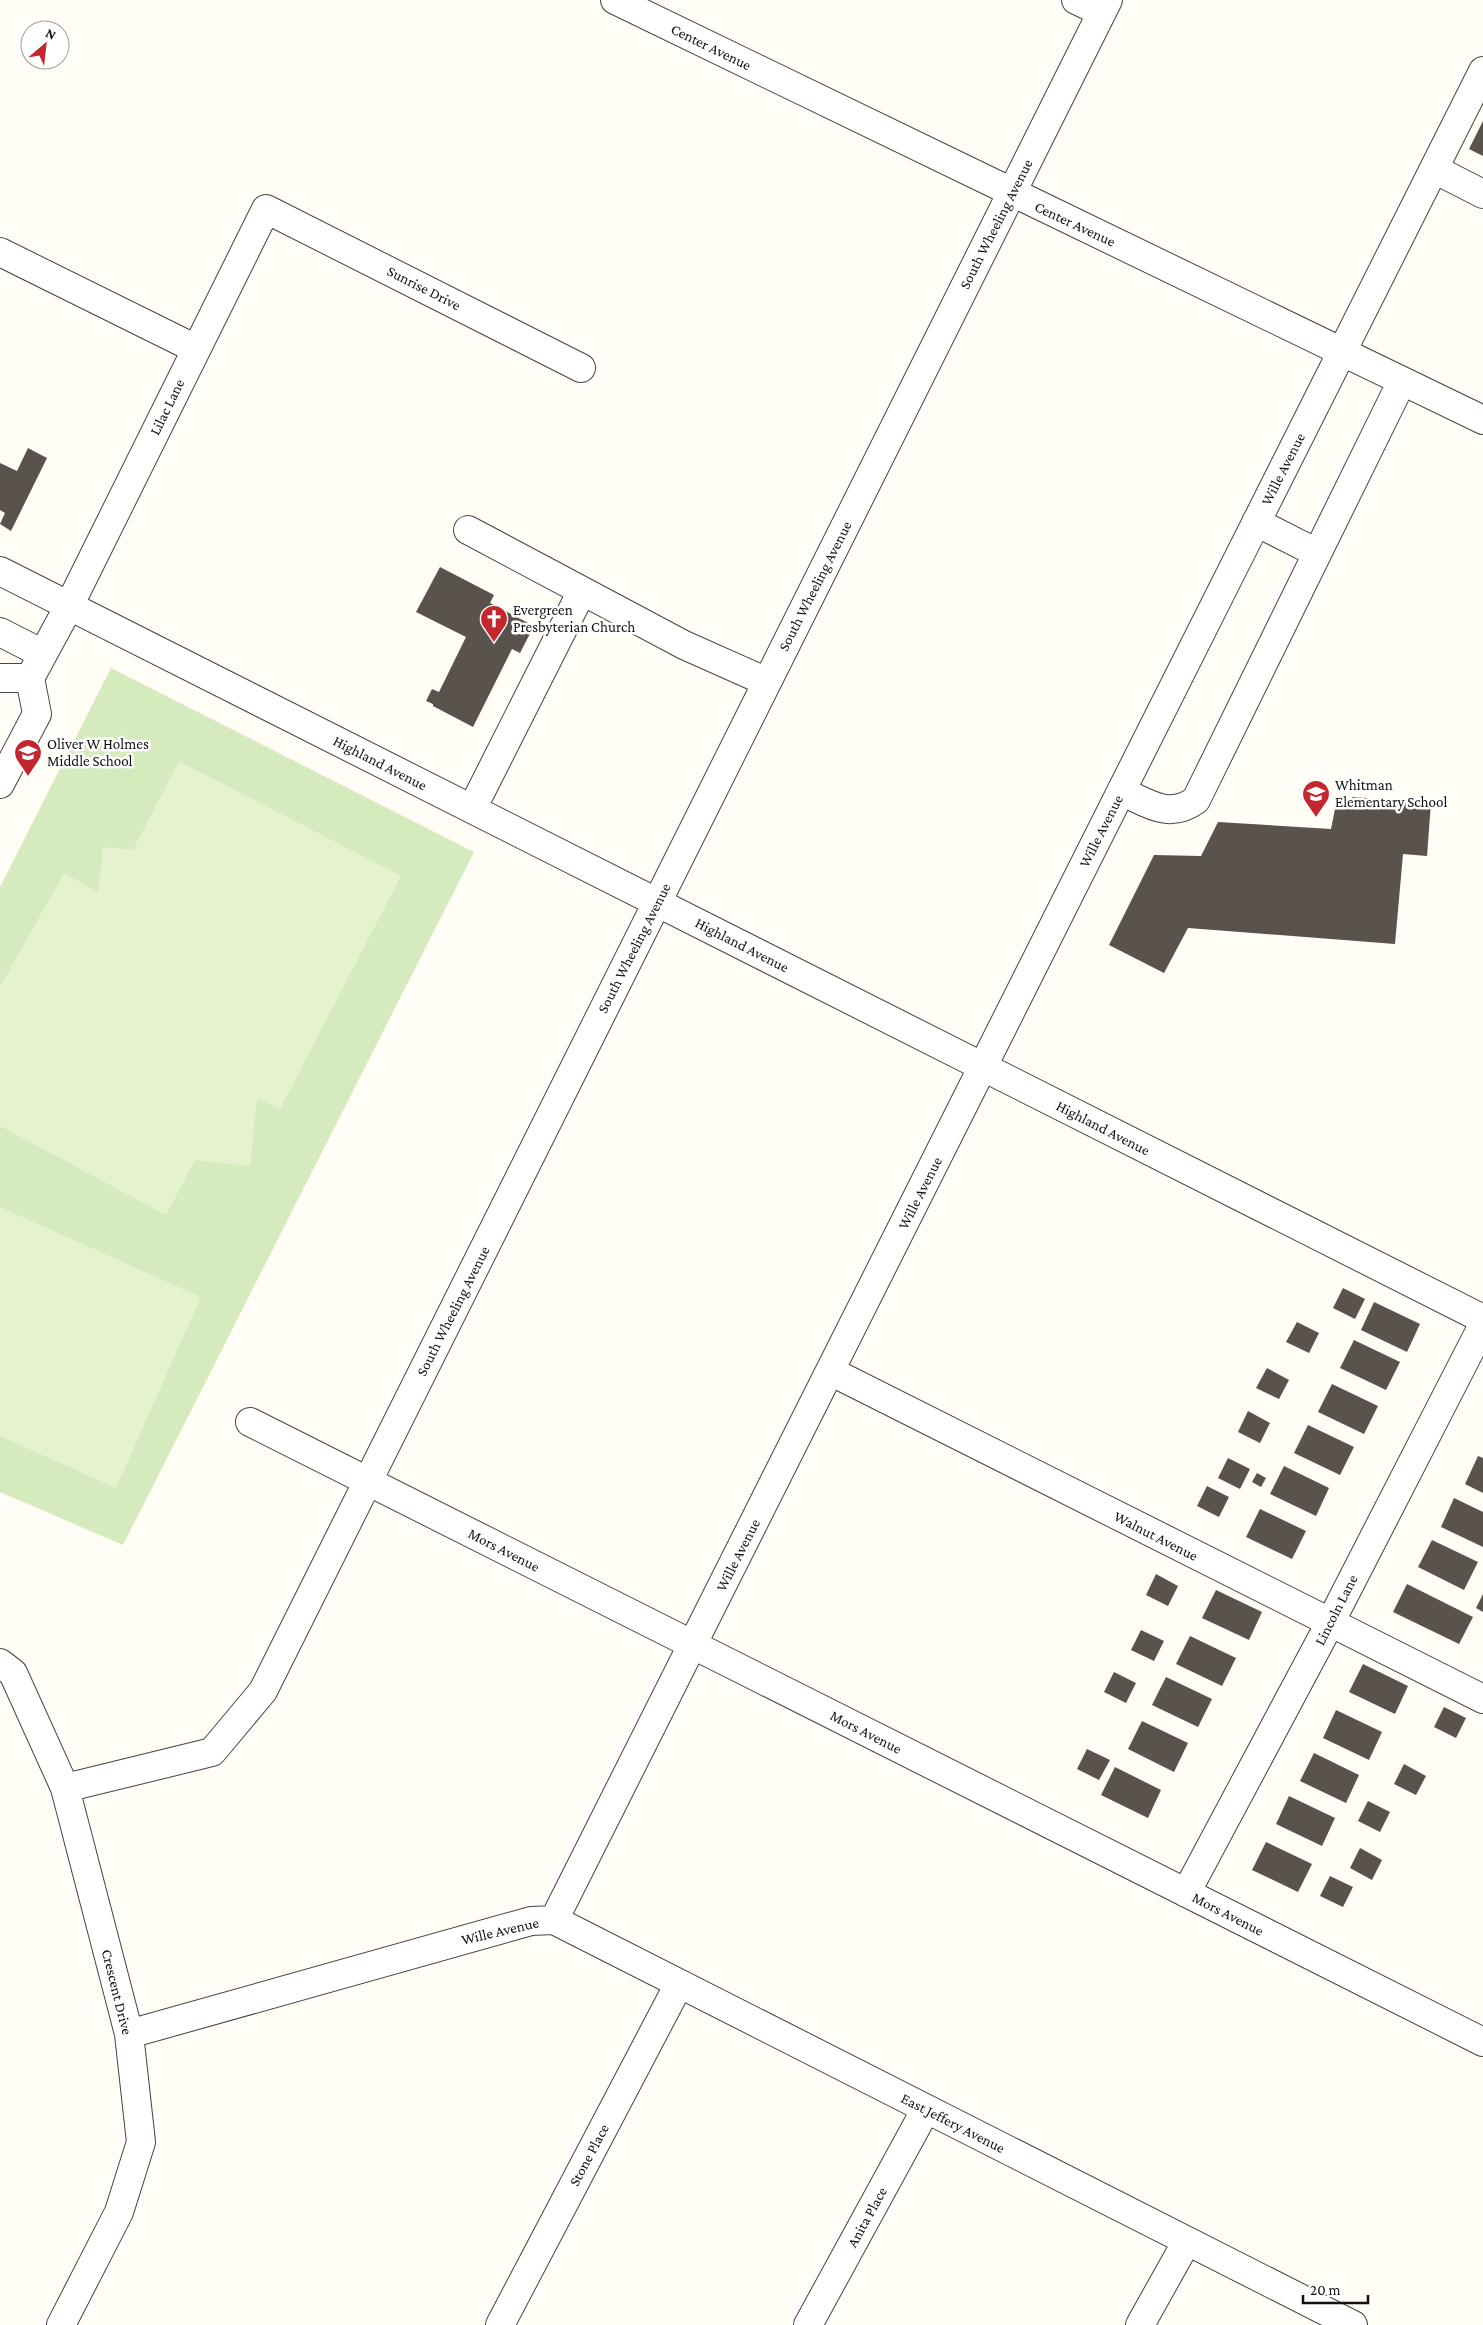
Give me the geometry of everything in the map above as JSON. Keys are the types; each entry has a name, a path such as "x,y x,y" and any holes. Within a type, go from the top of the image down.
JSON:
{"street":[{"name":"Center Avenue","path":"615,0 1011,194 1483,420"},
{"path":"1076,0 1104,6"},
{"name":"South Wheeling Avenue","path":"65,1788 212,1752 263,1691 1104,6"},
{"name":"Wille Avenue","path":"129,2034 530,1921 554,1920 1483,71"},
{"path":"1434,169 1483,194"},
{"name":"Lilac Lane","path":"30,678 69,606 266,209"},
{"name":"Sunrise Drive","path":"266,209 581,368"},
{"path":"0,252 196,349"},
{"path":"1121,791 1159,808 1173,810 1186,808 1196,800 1402,381"},
{"path":"1256,522 1317,553"},
{"path":"468,530 684,645 767,682"},
{"name":"Highland Avenue","path":"0,571 1483,1319"},
{"path":"472,809 582,591"},
{"path":"0,632 44,654"},
{"path":"0,678 30,678 37,714 0,784"},
{"name":"Lincoln Lane","path":"1186,1893 1330,1623 1483,1325"},
{"name":"Walnut Avenue","path":"830,1371 1483,1699"},
{"name":"Mors Avenue","path":"250,1422 1483,2042"},
{"name":"Crescent Drive","path":"0,1663 13,1673 65,1788 129,2034 141,2142 119,2212 60,2325"},
{"name":"East Jeffery Avenue","path":"554,1920 1353,2325"},
{"name":"Stone Place","path":"500,2325 679,1984"},
{"name":"Anita Place","path":"808,2325 926,2109"},
{"path":"1140,2325 1187,2241"}],"green space":[{"path":"111,668 474,852 123,1545 0,1492 0,887"},
{"path":"179,761 401,876 280,1109 257,1098 250,1166 195,1160 166,1215 0,1126 0,987 64,873 98,892 103,847 133,850"},
{"path":"0,1207 201,1297 116,1488 0,1436"}],"building":[{"path":"1483,121 1483,156 1469,149"},
{"path":"28,448 47,458 11,531 0,524 5,513 0,510 0,463 17,471"},
{"name":"Evergreen Presbyterian Church","path":"440,567 494,595 490,603 534,626 520,653 512,649 473,727 426,701 432,689 439,692 466,637 416,612"},
{"path":"1352,797 1431,802 1427,856 1403,854 1395,944 1188,928 1164,973 1109,945 1154,855 1201,856 1218,822 1331,829 1335,809 1352,808"},
{"path":"1343,1288 1365,1299 1355,1319 1333,1308"},
{"path":"1374,1302 1420,1324 1407,1352 1361,1330"},
{"path":"1297,1322 1319,1333 1309,1353 1286,1342"},
{"path":"1354,1340 1400,1362 1386,1390 1340,1368"},
{"path":"1267,1368 1289,1380 1279,1399 1256,1388"},
{"path":"1332,1384 1378,1406 1364,1434 1318,1412"},
{"path":"1248,1411 1270,1423 1260,1443 1238,1432"},
{"path":"1308,1425 1354,1447 1340,1475 1294,1453"},
{"path":"1478,1456 1483,1458 1483,1493 1465,1484"},
{"path":"1228,1458 1250,1469 1240,1489 1218,1478"},
{"path":"1284,1466 1329,1488 1316,1516 1270,1494"},
{"path":"1257,1473 1266,1478 1261,1487 1252,1482"},
{"path":"1207,1486 1229,1497 1219,1517 1197,1506"},
{"path":"1454,1498 1483,1512 1483,1547 1441,1527"},
{"path":"1260,1509 1306,1531 1292,1559 1246,1537"},
{"path":"1432,1540 1478,1562 1464,1590 1418,1567"},
{"path":"1156,1574 1178,1586 1168,1606 1146,1595"},
{"path":"1407,1584 1473,1617 1459,1644 1393,1612"},
{"path":"1216,1590 1262,1612 1249,1640 1202,1618"},
{"path":"1483,1594 1483,1612 1476,1608"},
{"path":"1141,1630 1164,1641 1154,1661 1131,1650"},
{"path":"1190,1636 1236,1658 1222,1686 1176,1664"},
{"path":"1363,1664 1408,1686 1395,1714 1349,1692"},
{"path":"1114,1672 1136,1683 1126,1703 1104,1692"},
{"path":"1166,1677 1212,1699 1198,1727 1152,1705"},
{"path":"1444,1707 1466,1718 1456,1738 1434,1727"},
{"path":"1336,1710 1382,1732 1369,1760 1323,1738"},
{"path":"1142,1721 1188,1743 1174,1772 1128,1749"},
{"path":"1087,1749 1110,1760 1099,1780 1077,1769"},
{"path":"1314,1753 1359,1775 1346,1803 1300,1781"},
{"path":"1404,1764 1426,1776 1416,1795 1394,1784"},
{"path":"1115,1767 1161,1790 1148,1818 1101,1795"},
{"path":"1289,1796 1335,1818 1322,1846 1276,1824"},
{"path":"1368,1801 1390,1812 1380,1832 1358,1821"},
{"path":"1266,1842 1312,1864 1298,1892 1252,1870"},
{"path":"1360,1848 1382,1860 1372,1880 1350,1868"},
{"path":"1330,1876 1353,1887 1343,1907 1320,1896"}],"place":[{"name":"Evergreen Presbyterian Church","path":"494,643"},
{"name":"Oliver W Holmes Middle School","path":"28,777"},
{"name":"Whitman Elementary School","path":"1316,818"}]}
